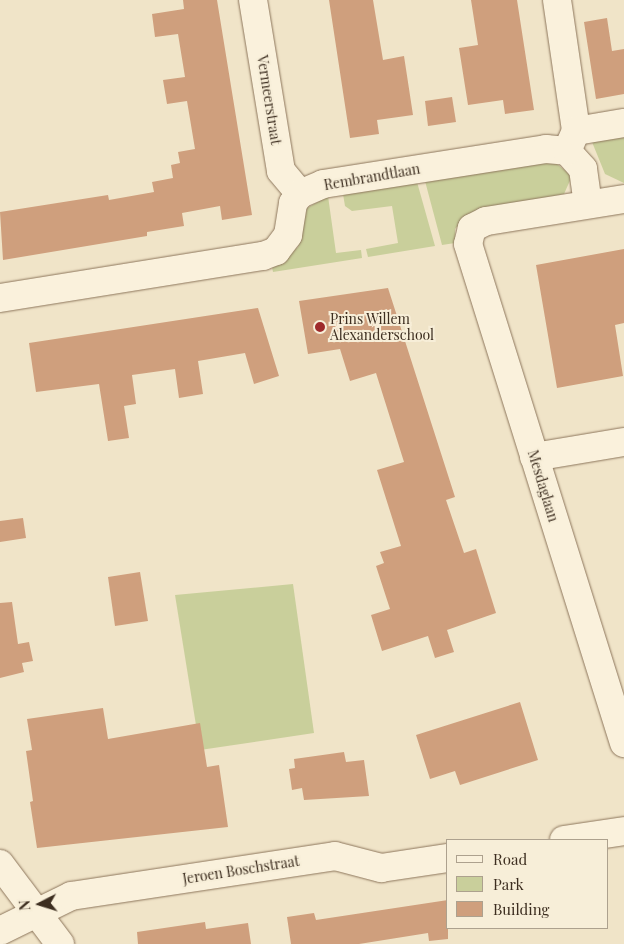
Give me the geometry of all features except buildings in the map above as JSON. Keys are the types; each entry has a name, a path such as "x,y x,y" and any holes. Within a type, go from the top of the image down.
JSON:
{"street":[{"name":"Vermeerstraat","path":"253,0 281,171 300,194"},
{"path":"557,0 572,141 583,169 588,204 624,199"},
{"name":"Rembrandtlaan","path":"300,194 323,184 546,149 624,123"},
{"path":"0,298 263,256 276,251 288,235 293,203 300,194"},
{"name":"Mesdaglaan","path":"588,204 486,221 472,228 470,252 534,457 615,684 624,743"},
{"path":"534,457 624,442"},
{"path":"571,839 624,831"},
{"name":"Jeroen Boschstraat","path":"0,931 72,896 335,856 381,868 446,858"},
{"path":"0,864 60,944"}],"green space":[{"path":"624,129 624,183 605,174 592,142"},
{"path":"552,160 572,176 564,194 468,214 455,229 455,243 442,245 425,181"},
{"path":"417,182 435,246 368,257 366,249 398,243 392,206 352,211 345,206 343,194"},
{"path":"328,196 336,253 361,250 362,258 273,272 272,267 298,247 307,208"},
{"path":"293,584 314,733 200,750 175,595"}],"place":[{"name":"Prins Willem Alexanderschool","path":"320,327"}]}
